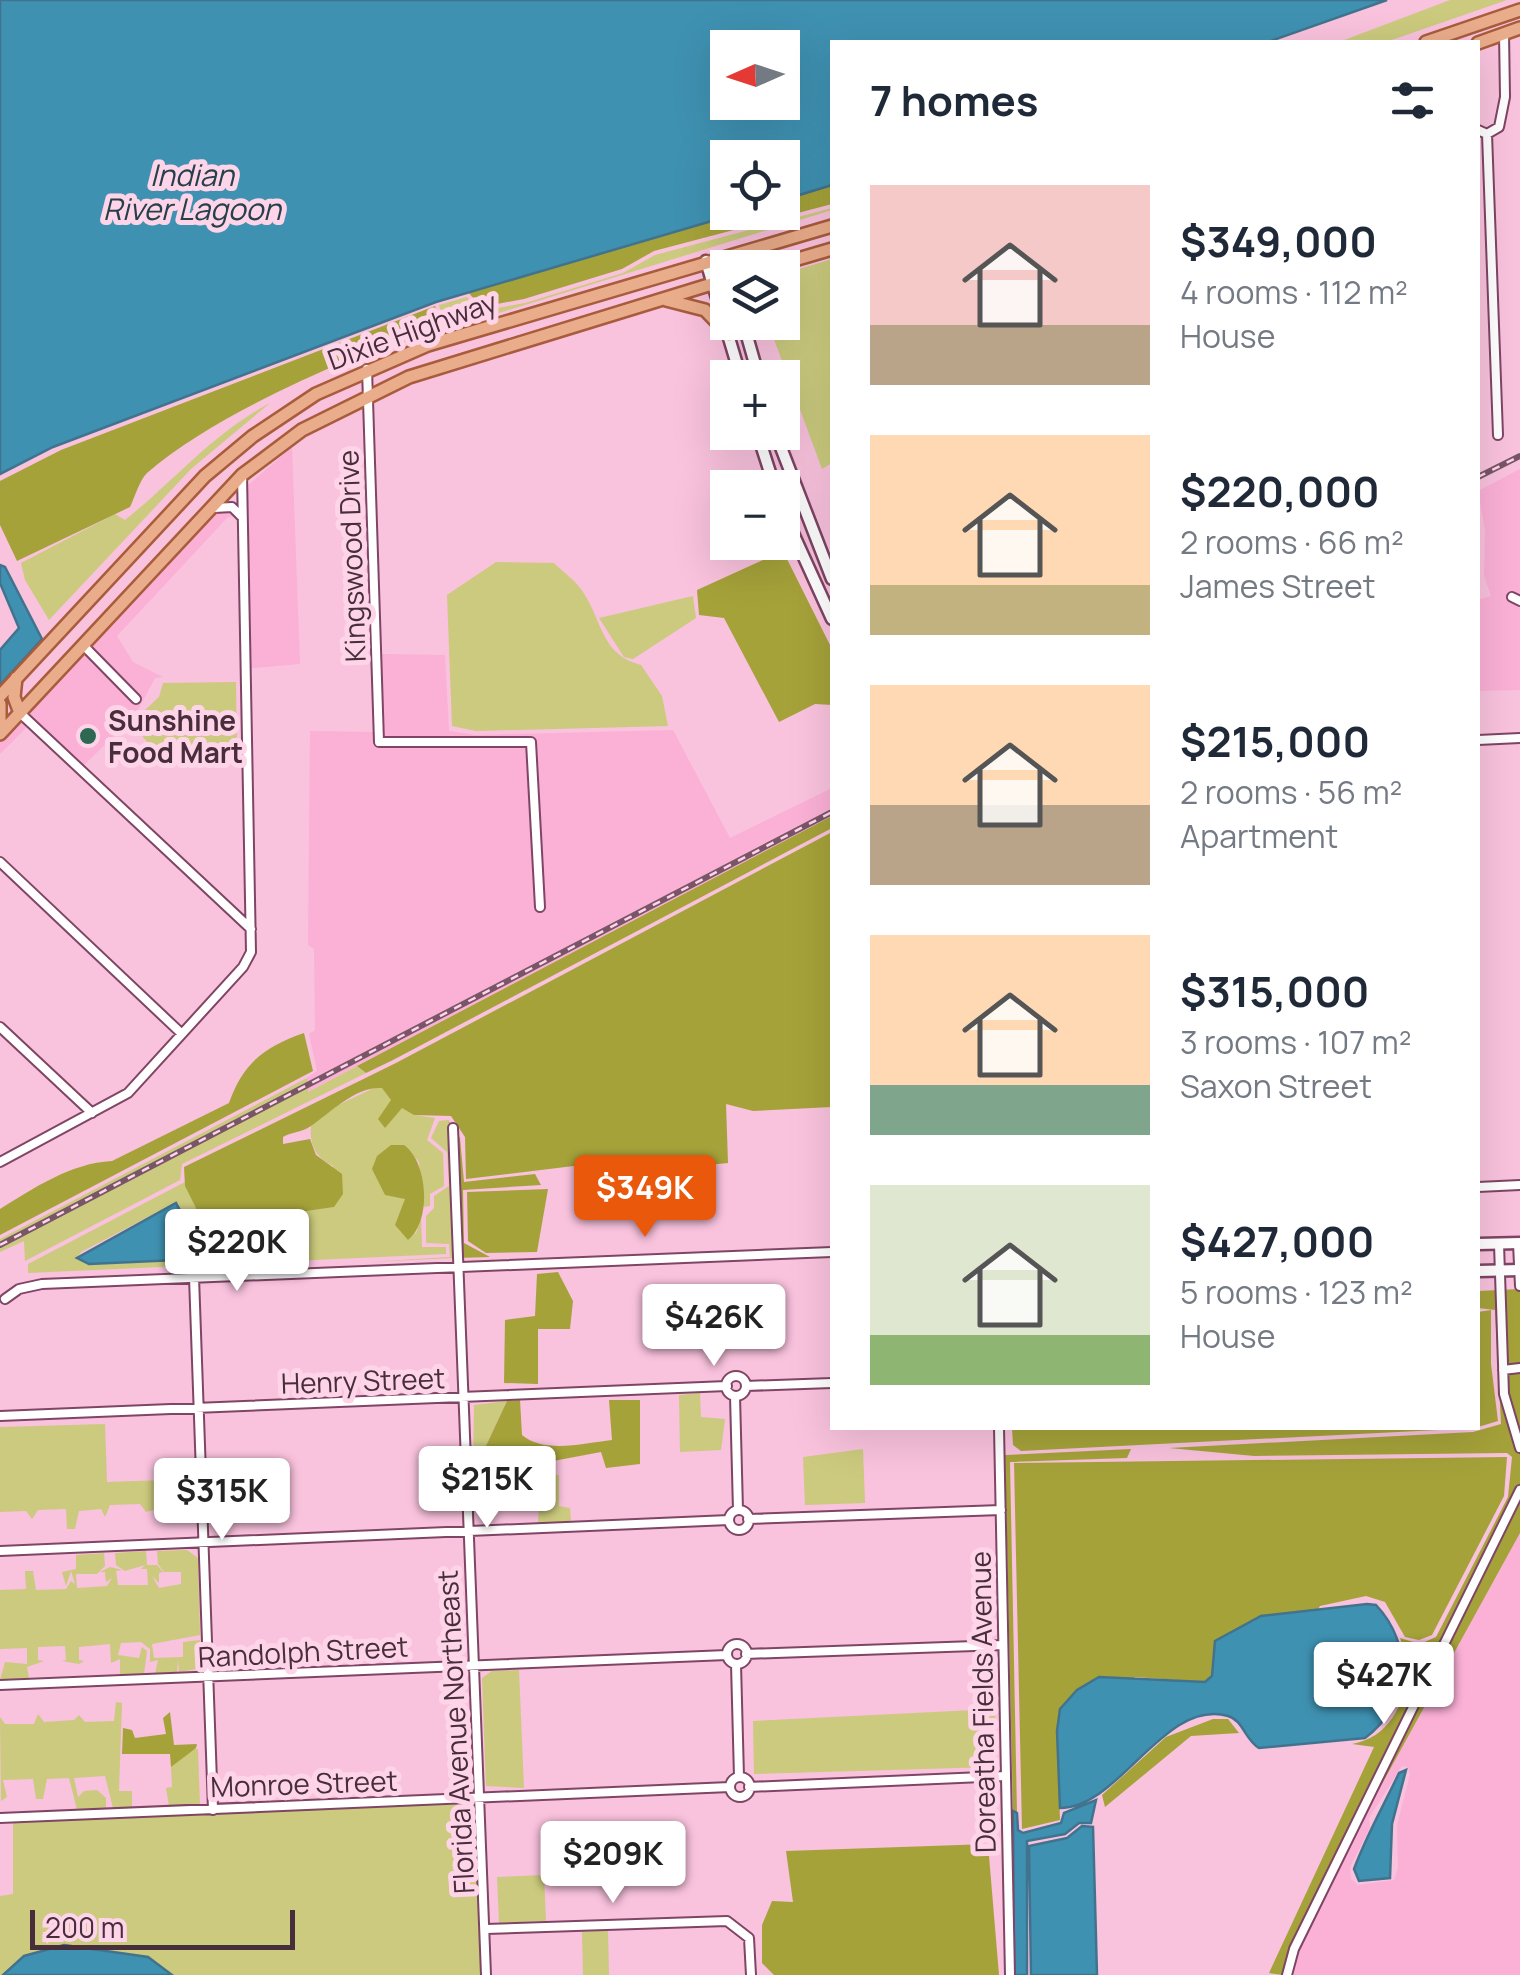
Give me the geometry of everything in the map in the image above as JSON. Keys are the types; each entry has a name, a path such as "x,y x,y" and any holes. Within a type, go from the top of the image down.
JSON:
{"main road":[{"path":"1432,40 1520,10"},
{"path":"1480,41 1520,28"},
{"name":"Dixie Highway","path":"747,250 830,227"},
{"path":"800,258 830,249"},
{"name":"Dixie Highway","path":"0,696 230,454 300,404 367,368 428,345 710,260"},
{"path":"706,261 710,274"},
{"name":"Dixie Highway","path":"0,734 242,475 302,430 368,394 453,362 710,285"},
{"path":"662,299 705,310 710,315"},
{"path":"782,450 830,573"},
{"path":"800,549 830,615"},
{"path":"16,678 14,697 20,713"},
{"path":"0,704 0,722"},
{"path":"1480,1244 1519,1243"},
{"path":"1480,1271 1520,1270"}],"street":[{"path":"1488,134 1499,127 1505,98 1504,33"},
{"path":"1480,131 1488,134"},
{"path":"1488,134 1498,435"},
{"name":"Kingswood Drive","path":"367,368 379,742 531,742 540,907"},
{"path":"0,1162 128,1093 243,967 251,952 242,475"},
{"path":"210,508 232,507 242,520"},
{"path":"82,645 136,699"},
{"path":"20,713 250,929"},
{"path":"1480,740 1520,738"},
{"path":"0,862 182,1034"},
{"path":"0,1028 92,1112"},
{"name":"Florida Avenue Northeast","path":"453,1128 486,1975"},
{"path":"1480,1187 1520,1185"},
{"path":"1519,1243 1520,1286"},
{"path":"1499,1244 1503,1370 1508,1412 1520,1448"},
{"path":"6,1299 19,1289 42,1284 830,1252"},
{"path":"194,1277 213,1810"},
{"path":"1503,1370 1520,1368"},
{"name":"Henry Street","path":"0,1416 727,1386 736,1376 746,1386"},
{"path":"735,1396 746,1386 830,1383"},
{"path":"727,1386 735,1396 738,1510 748,1520"},
{"name":"Doreatha Fields Avenue","path":"999,1430 1010,1975"},
{"path":"1286,1975 1294,1949 1520,1490"},
{"path":"0,1552 729,1520 738,1510"},
{"path":"729,1520 738,1529 748,1520 1000,1510"},
{"name":"Randolph Street","path":"0,1685 727,1655 736,1644 746,1654"},
{"path":"736,1664 746,1654 1004,1645"},
{"path":"727,1655 736,1664 740,1777 750,1787 1006,1776"},
{"path":"730,1787 740,1777"},
{"name":"Monroe Street","path":"0,1818 730,1787 738,1796 750,1787"},
{"path":"486,1929 734,1923 749,1938 751,1975"}],"shaded area":[{"path":"1450,0 1507,0 1392,40 1344,40"},
{"path":"830,186 830,205 800,212 800,195"},
{"path":"830,211 800,220 800,216"},
{"path":"710,221 710,230 734,230 654,251 622,269 524,299 481,307 468,292"},
{"path":"749,230 767,230 389,347 444,323 439,305 467,297 481,311 525,303 623,273 655,255"},
{"path":"830,260 830,464 822,469 800,410 800,360 782,360 774,340 800,340 800,269"},
{"path":"435,306 441,320 288,387 212,428 147,473 130,507 17,561 0,525 0,481 61,450"},
{"path":"270,403 191,469 49,620 25,580 21,563 115,514 125,520 212,443"},
{"path":"292,447 300,664 241,669 240,526 249,522 247,486"},
{"path":"1520,469 1520,690 1480,691 1480,599 1491,596 1484,576 1485,530 1480,490"},
{"path":"230,511 235,516 228,517 117,636 133,662 163,677 155,678 137,712 126,724 77,772 27,727 0,754 0,743 83,652 135,705 143,700 89,645 182,545 219,512"},
{"path":"763,560 788,560 830,645 830,705 815,704 779,722 724,618 699,615 697,590"},
{"path":"496,562 554,563 573,580 590,603 610,645 618,654 641,665 662,696 668,726 476,731 452,726 447,595"},
{"path":"693,596 696,618 633,659 624,657 599,618"},
{"path":"381,654 445,655 449,731 476,735 673,730 730,838 830,789 830,817 307,1092 307,1078 317,1071 309,1034 315,1030 314,949 308,945 310,731 373,732 375,746 536,746 535,737 384,737"},
{"path":"236,682 237,758 213,756 212,762 167,765 131,723 159,697 163,683"},
{"path":"830,817 830,829 393,1060 366,1073 357,1066"},
{"path":"830,833 830,1107 753,1111 726,1104 728,1163 626,1173 582,1165 466,1179 465,1137 451,1116 414,1115 402,1108 385,1128 378,1119 391,1100 382,1088 372,1088 344,1101 307,1128 283,1137 283,1144 310,1139 316,1155 342,1174 343,1194 334,1207 286,1214 235,1232 207,1230 185,1186 184,1167 396,1063"},
{"path":"304,1033 313,1071 0,1235 0,1209 53,1178 82,1166 112,1161 229,1103 241,1077 257,1058"},
{"path":"357,1066 366,1073 182,1164 180,1180 25,1261 24,1241 0,1252 0,1239 307,1078 308,1092"},
{"path":"382,1088 414,1115 435,1118 427,1140 443,1153 444,1186 430,1194 430,1206 423,1207 419,1162 404,1145 391,1145 405,1199 400,1219 416,1234 421,1216 422,1247 446,1247 446,1254 28,1273 28,1264 185,1182 270,1223 285,1214 333,1207 333,1166 318,1155 311,1126 334,1107","holes":["171,1205 198,1254 177,1260 89,1264 77,1258 81,1252"]},
{"path":"448,1120 460,1158 456,1258 367,1262 450,1257 449,1244 426,1243 426,1216 434,1208 434,1196 449,1186 447,1152 431,1138 439,1121"},
{"path":"448,1120 460,1138 464,1182 535,1174 541,1185 463,1190 464,1243 490,1257 456,1258 460,1158"},
{"path":"391,1145 404,1145 412,1153 422,1178 421,1220 408,1240 395,1225 405,1199 385,1195 372,1169 377,1156"},
{"path":"548,1189 537,1252 486,1253 468,1241 467,1192"},
{"path":"558,1272 573,1301 570,1329 538,1329 538,1384 504,1383 505,1320 535,1316 537,1274"},
{"path":"1520,1289 1520,1533 1305,1924 1283,1975 1269,1973 1374,1747 1352,1744 1382,1730 1400,1704 1406,1671 1400,1638 1420,1644 1436,1637 1508,1497 1512,1457 1507,1453 1254,1456 1169,1448 1473,1432 1501,1424 1495,1310 1480,1308 1480,1291"},
{"path":"1491,1310 1491,1364 1498,1421 1480,1426 1480,1312"},
{"path":"700,1393 701,1417 725,1419 721,1450 680,1452 679,1395"},
{"path":"520,1400 522,1435 542,1444 565,1446 612,1440 609,1400 640,1400 640,1464 606,1468 601,1452 532,1465 499,1464 485,1448 507,1401"},
{"path":"507,1401 485,1448 495,1460 473,1462 474,1405"},
{"path":"105,1424 107,1482 195,1479 196,1499 146,1512 140,1504 110,1505 105,1517 101,1509 79,1511 75,1529 67,1529 66,1509 38,1510 32,1519 26,1511 0,1512 0,1427"},
{"path":"1012,1430 1437,1430 1021,1451 1013,1445"},
{"path":"863,1449 865,1503 805,1505 803,1457"},
{"path":"1131,1449 1127,1458 1010,1462 1017,1813 1013,1811 1005,1455"},
{"path":"1507,1457 1504,1496 1432,1635 1419,1640 1405,1637 1385,1602 1366,1596 1320,1606 1317,1611 1262,1616 1233,1635 1220,1638 1212,1676 1205,1682 1135,1677 1057,1731 1060,1820 1022,1829 1014,1463"},
{"path":"540,1475 559,1475 559,1506 570,1508 571,1522 538,1523"},
{"path":"1520,1533 1520,1975 1283,1975 1305,1924","holes":["1402,1766 1408,1767 1410,1775 1397,1825 1398,1868 1394,1880 1358,1885 1351,1879 1350,1867 1370,1828 1369,1818"]},
{"path":"187,1550 198,1558 200,1635 152,1644 154,1658 183,1657 183,1642 200,1640 197,1669 179,1672 178,1660 177,1672 155,1674 158,1660 150,1662 150,1649 141,1642 121,1643 118,1655 139,1658 142,1647 147,1651 144,1674 120,1674 120,1659 111,1663 110,1644 79,1647 79,1660 84,1661 79,1664 62,1661 66,1660 65,1646 38,1647 38,1660 44,1661 27,1667 29,1678 0,1680 5,1662 27,1664 27,1648 0,1649 0,1590 26,1589 25,1571 33,1571 36,1590 66,1589 71,1581 75,1584 71,1571 66,1586 62,1572 76,1569 76,1555 104,1553 105,1566 97,1574 76,1574 77,1588 107,1586 112,1578 106,1582 105,1572 100,1572 110,1567 122,1570 116,1571 118,1585 148,1585 147,1569 141,1569 145,1565 125,1571 116,1565 115,1553 146,1551 147,1565 157,1565 163,1572 159,1573 159,1583 152,1576 159,1588 181,1584 181,1572 164,1572 158,1564 157,1551"},
{"path":"519,1670 524,1788 486,1786 482,1678 492,1671"},
{"path":"116,1702 122,1703 119,1791 132,1791 132,1807 113,1808 105,1776 74,1778 78,1797 84,1791 97,1790 106,1798 106,1809 77,1810 69,1778 47,1779 43,1799 36,1799 33,1779 3,1780 7,1797 1,1801 0,1717 5,1724 34,1724 38,1714 44,1722 74,1720 79,1715 85,1722 114,1721"},
{"path":"995,1709 997,1761 992,1767 754,1774 753,1721"},
{"path":"170,1712 174,1745 197,1744 196,1748 171,1767 170,1754 122,1754 123,1728 132,1730 135,1738 166,1734 163,1718"},
{"path":"1213,1719 1228,1719 1239,1733 1191,1736 1105,1807 1102,1795 1166,1737"},
{"path":"189,1749 198,1749 200,1805 169,1806 166,1788 172,1787 171,1767"},
{"path":"482,1798 486,1975 0,1975 0,1896 13,1894 13,1817"},
{"path":"988,1844 999,1975 774,1975 762,1963 762,1925 772,1901 793,1902 786,1851"},
{"path":"544,1875 546,1921 499,1923 497,1877"},
{"path":"608,1930 609,1975 583,1975 582,1932"}],"water":[{"name":"Indian River Lagoon","path":"0,0 1387,0 1274,40 830,40 830,186 800,195 800,140 710,140 710,222 436,302 53,447 0,474"},
{"path":"0,565 5,567 42,639 0,685 0,650 19,628 0,583"},
{"path":"176,1203 197,1241 199,1254 177,1260 89,1264 77,1258"},
{"path":"1376,1605 1397,1638 1402,1674 1391,1709 1365,1738 1259,1748 1233,1718 1205,1715 1183,1723 1163,1737 1103,1791 1082,1803 1060,1808 1060,1709 1077,1690 1099,1677 1205,1682 1212,1676 1215,1641 1261,1616"},
{"path":"1406,1770 1392,1824 1390,1878 1359,1881 1354,1869 1359,1856 1399,1773"},
{"path":"1096,1800 1091,1823 1079,1823 1065,1834 1027,1841 1027,1975 1014,1975 1013,1811 1017,1813 1018,1830 1023,1833 1061,1823 1064,1813"},
{"path":"1082,1826 1093,1827 1097,1975 1031,1975 1029,1846 1067,1838"},
{"path":"64,1945 148,1957 172,1975 3,1975 24,1956"}],"railway":[{"path":"1480,476 1520,456"},
{"path":"0,1245 830,813"}],"place":[{"name":"Sunshine Food Mart","path":"88,736"}]}
